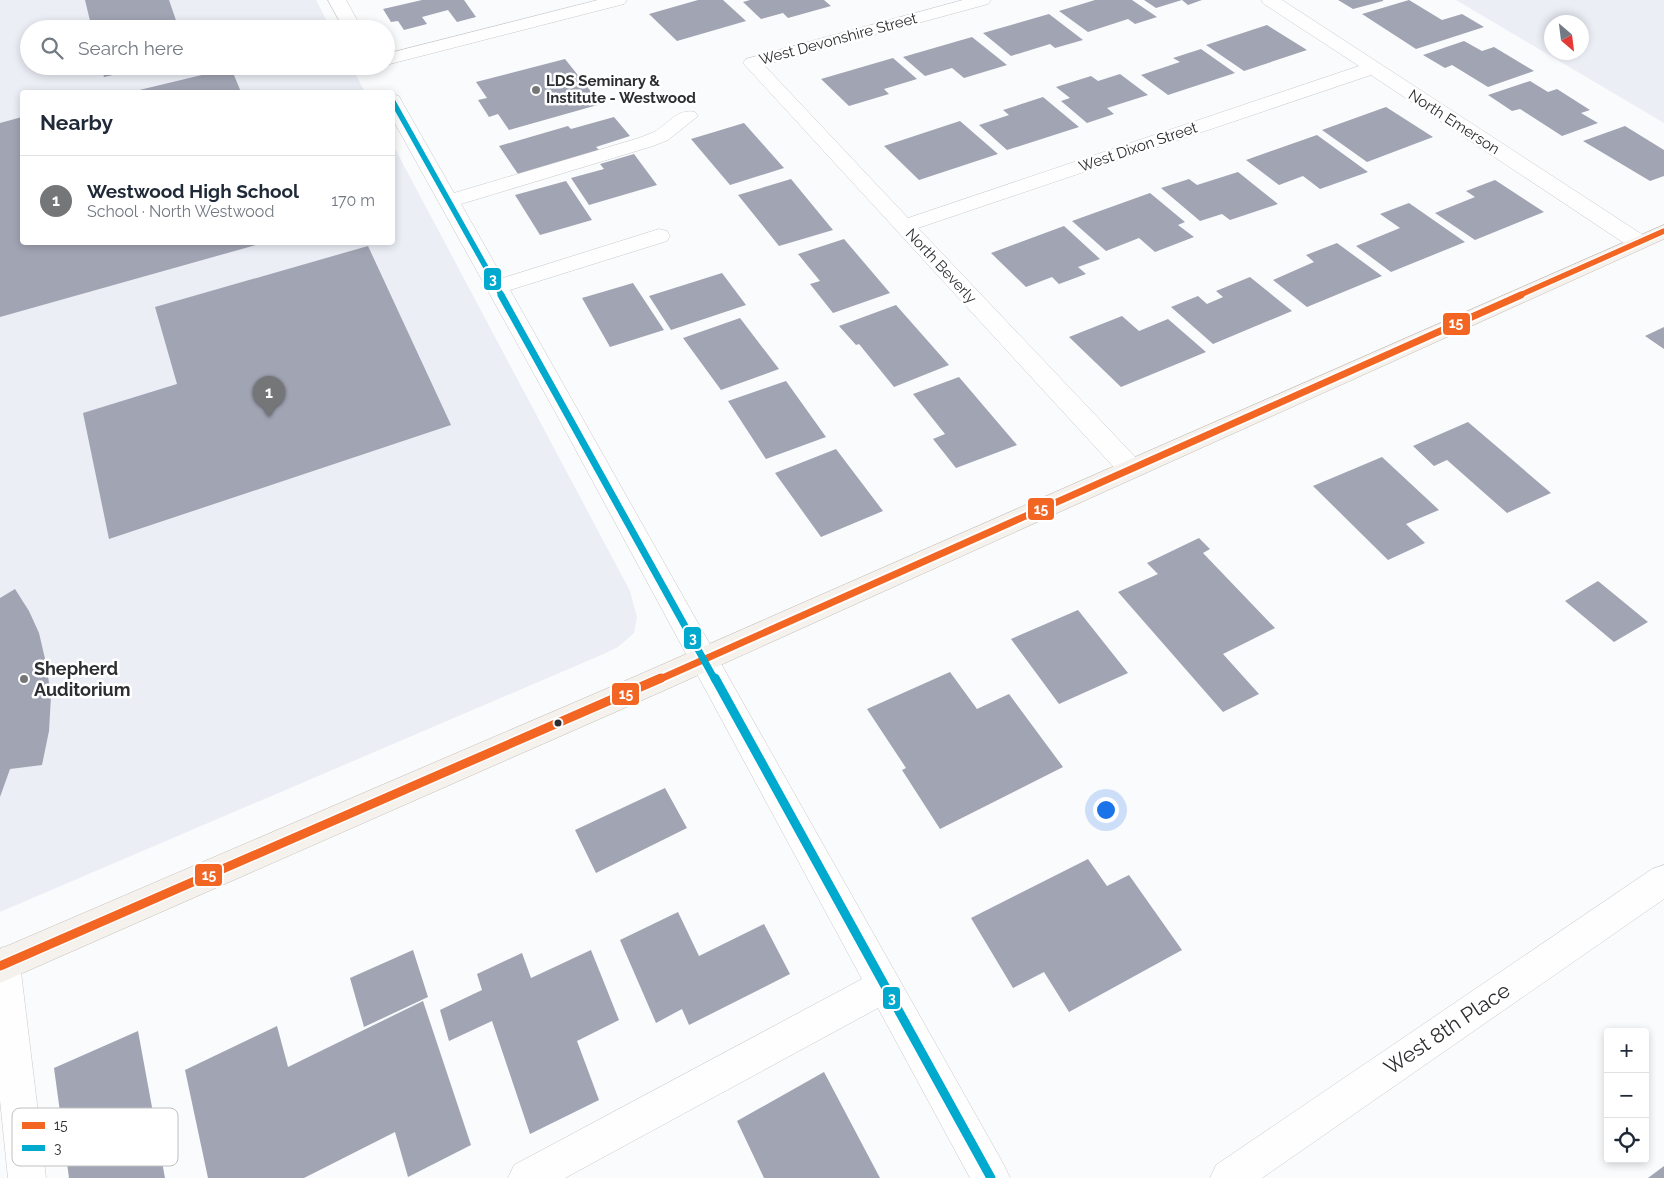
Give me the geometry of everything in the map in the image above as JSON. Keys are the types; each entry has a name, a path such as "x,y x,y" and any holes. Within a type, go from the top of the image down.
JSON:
{"main road":[{"path":"2,965 636,689 1664,231"}],"street":[{"path":"337,0 348,20"},
{"path":"395,58 618,0"},
{"name":"West Devonshire Street","path":"752,63 982,0"},
{"name":"North Emerson","path":"1270,0 1638,242"},
{"name":"North Beverly","path":"752,63 1130,468"},
{"name":"West Dixon Street","path":"904,226 1372,68"},
{"path":"395,105 991,1178"},
{"path":"449,201 646,142 661,136 688,116"},
{"path":"497,287 659,236"},
{"name":"West 8th Place","path":"1229,1178 1664,880"},
{"path":"2,965 19,1108"},
{"path":"526,1178 884,986"}],"shaded area":[{"path":"0,0 316,0 326,20 20,20 20,75 356,75 364,90 20,90 20,245 395,245 395,149 630,591 637,617 634,633 618,647 606,653 0,912"},
{"path":"1456,0 1664,0 1664,123 1557,60 1589,60 1589,15 1544,15 1544,52"}],"building":[{"path":"85,0 169,0 176,20 90,20"},
{"path":"422,0 464,0 476,17 457,22 448,10 422,17 427,24 404,30 398,21 390,20 383,9"},
{"path":"698,0 723,0 746,21 677,41 649,14"},
{"path":"750,0 824,0 831,6 788,18 783,13 761,19 743,2"},
{"path":"1095,0 1132,0 1157,17 1135,24 1128,19 1088,32 1059,11"},
{"path":"1144,0 1182,0 1156,8"},
{"path":"1182,0 1202,0 1188,5"},
{"path":"1338,0 1383,0 1383,1 1353,9"},
{"path":"1409,0 1442,20 1462,14 1484,27 1416,49 1362,14"},
{"path":"1049,14 1083,40 1055,48 1050,44 1011,56 983,33"},
{"path":"1267,25 1307,50 1244,71 1206,45"},
{"path":"972,37 1007,65 964,78 952,68 925,76 903,57"},
{"path":"1464,41 1482,51 1494,47 1534,71 1488,87 1452,65 1445,68 1423,55"},
{"path":"1201,49 1235,73 1168,95 1141,75 1180,62 1173,58"},
{"path":"893,58 917,79 884,89 889,94 849,106 821,79"},
{"name":"LDS Seminary & Institute - Westwood","path":"565,59 601,104 509,130 498,114 489,117 478,100 487,98 476,82"},
{"path":"1120,74 1148,95 1107,108 1114,114 1087,123 1061,101 1070,98 1056,87 1091,76 1098,81"},
{"path":"202,75 234,75 240,90 139,90"},
{"path":"1530,81 1548,92 1557,89 1590,110 1581,113 1598,123 1562,136 1520,109 1512,111 1488,95"},
{"path":"1043,97 1079,127 1007,150 979,125 1009,115 1003,110"},
{"path":"1386,107 1433,137 1367,162 1322,130"},
{"path":"614,117 630,136 596,147 599,150 518,174 499,146 568,126 571,129"},
{"path":"20,118 20,245 256,245 0,317 0,123"},
{"path":"960,121 998,154 919,180 884,146"},
{"path":"744,123 784,168 730,185 691,139"},
{"path":"1625,126 1664,150 1664,176 1650,181 1583,141"},
{"path":"1317,135 1368,172 1320,189 1303,176 1279,185 1246,160"},
{"path":"634,154 657,185 589,205 571,178 604,169 600,164"},
{"path":"1238,172 1278,204 1230,220 1222,214 1200,221 1161,188 1189,179 1197,185"},
{"path":"791,179 833,230 779,246 738,195"},
{"path":"1495,180 1544,212 1475,240 1435,213 1475,197 1466,191"},
{"path":"566,181 592,220 540,235 515,195"},
{"path":"1150,193 1185,222 1178,225 1194,237 1155,252 1139,238 1106,251 1072,221"},
{"path":"1409,203 1465,242 1391,272 1356,246 1400,228 1380,214"},
{"path":"1064,226 1100,259 1078,267 1086,274 1059,284 1052,277 1026,287 991,253"},
{"path":"844,239 890,293 833,313 810,284 820,281 798,254"},
{"path":"1337,243 1382,276 1307,307 1273,280 1314,262 1306,255"},
{"path":"368,246 451,425 109,539 83,413 177,384 155,307"},
{"path":"722,273 746,305 671,330 649,296"},
{"path":"1250,277 1292,311 1213,344 1171,307 1198,296 1207,304 1223,297 1216,291"},
{"path":"633,283 664,330 610,347 582,298"},
{"path":"896,305 949,365 894,387 859,344 856,345 839,326"},
{"path":"1122,316 1139,331 1168,319 1206,352 1121,387 1069,337"},
{"path":"740,318 779,369 721,390 683,338"},
{"path":"1664,327 1664,349 1645,336"},
{"path":"959,377 1017,445 956,468 933,439 945,434 913,394"},
{"path":"786,381 826,437 766,459 728,401"},
{"path":"1468,422 1551,493 1507,513 1447,460 1434,466 1413,446"},
{"path":"836,449 883,511 821,537 775,473"},
{"path":"1382,457 1439,510 1406,524 1425,543 1388,560 1313,486"},
{"path":"1199,538 1210,549 1203,553 1275,628 1223,654 1259,694 1223,712 1118,592 1158,574 1147,563"},
{"path":"1598,581 1648,622 1614,642 1565,601"},
{"name":"Shepherd Auditorium","path":"15,589 29,611 39,633 51,696 49,731 42,765 10,769 0,797 0,598"},
{"path":"1078,610 1128,673 1059,704 1011,639"},
{"path":"950,672 977,709 1009,694 1063,767 940,829 902,770 906,768 867,709"},
{"path":"665,788 687,828 596,873 575,830"},
{"path":"1088,859 1107,886 1129,875 1182,950 1069,1012 1044,972 1013,988 971,918"},
{"path":"678,912 699,956 764,924 790,974 689,1025 682,1009 656,1023 620,940"},
{"path":"413,950 428,997 364,1027 350,978"},
{"path":"591,950 619,1020 577,1041 599,1100 530,1134 492,1021 449,1041 440,1010 482,990 477,974 522,953 531,978"},
{"path":"423,1001 471,1145 408,1177 395,1132 304,1178 208,1178 185,1070 277,1026 288,1067"},
{"path":"138,1031 152,1108 59,1108 54,1068"},
{"path":"824,1072 880,1178 764,1178 737,1121"},
{"path":"67,1166 163,1166 165,1178 69,1178"},
{"path":"1664,1166 1664,1178 1648,1178"}],"transit line":[{"name":"3","path":"395,105 570,417 991,1178"},
{"name":"15","path":"0,966 653,682 1664,231"}],"place":[{"name":"LDS Seminary & Institute - Westwood","path":"536,90"},
{"name":"Westwood High School","path":"269,417"},
{"name":"Shepherd Auditorium","path":"24,679"}]}
